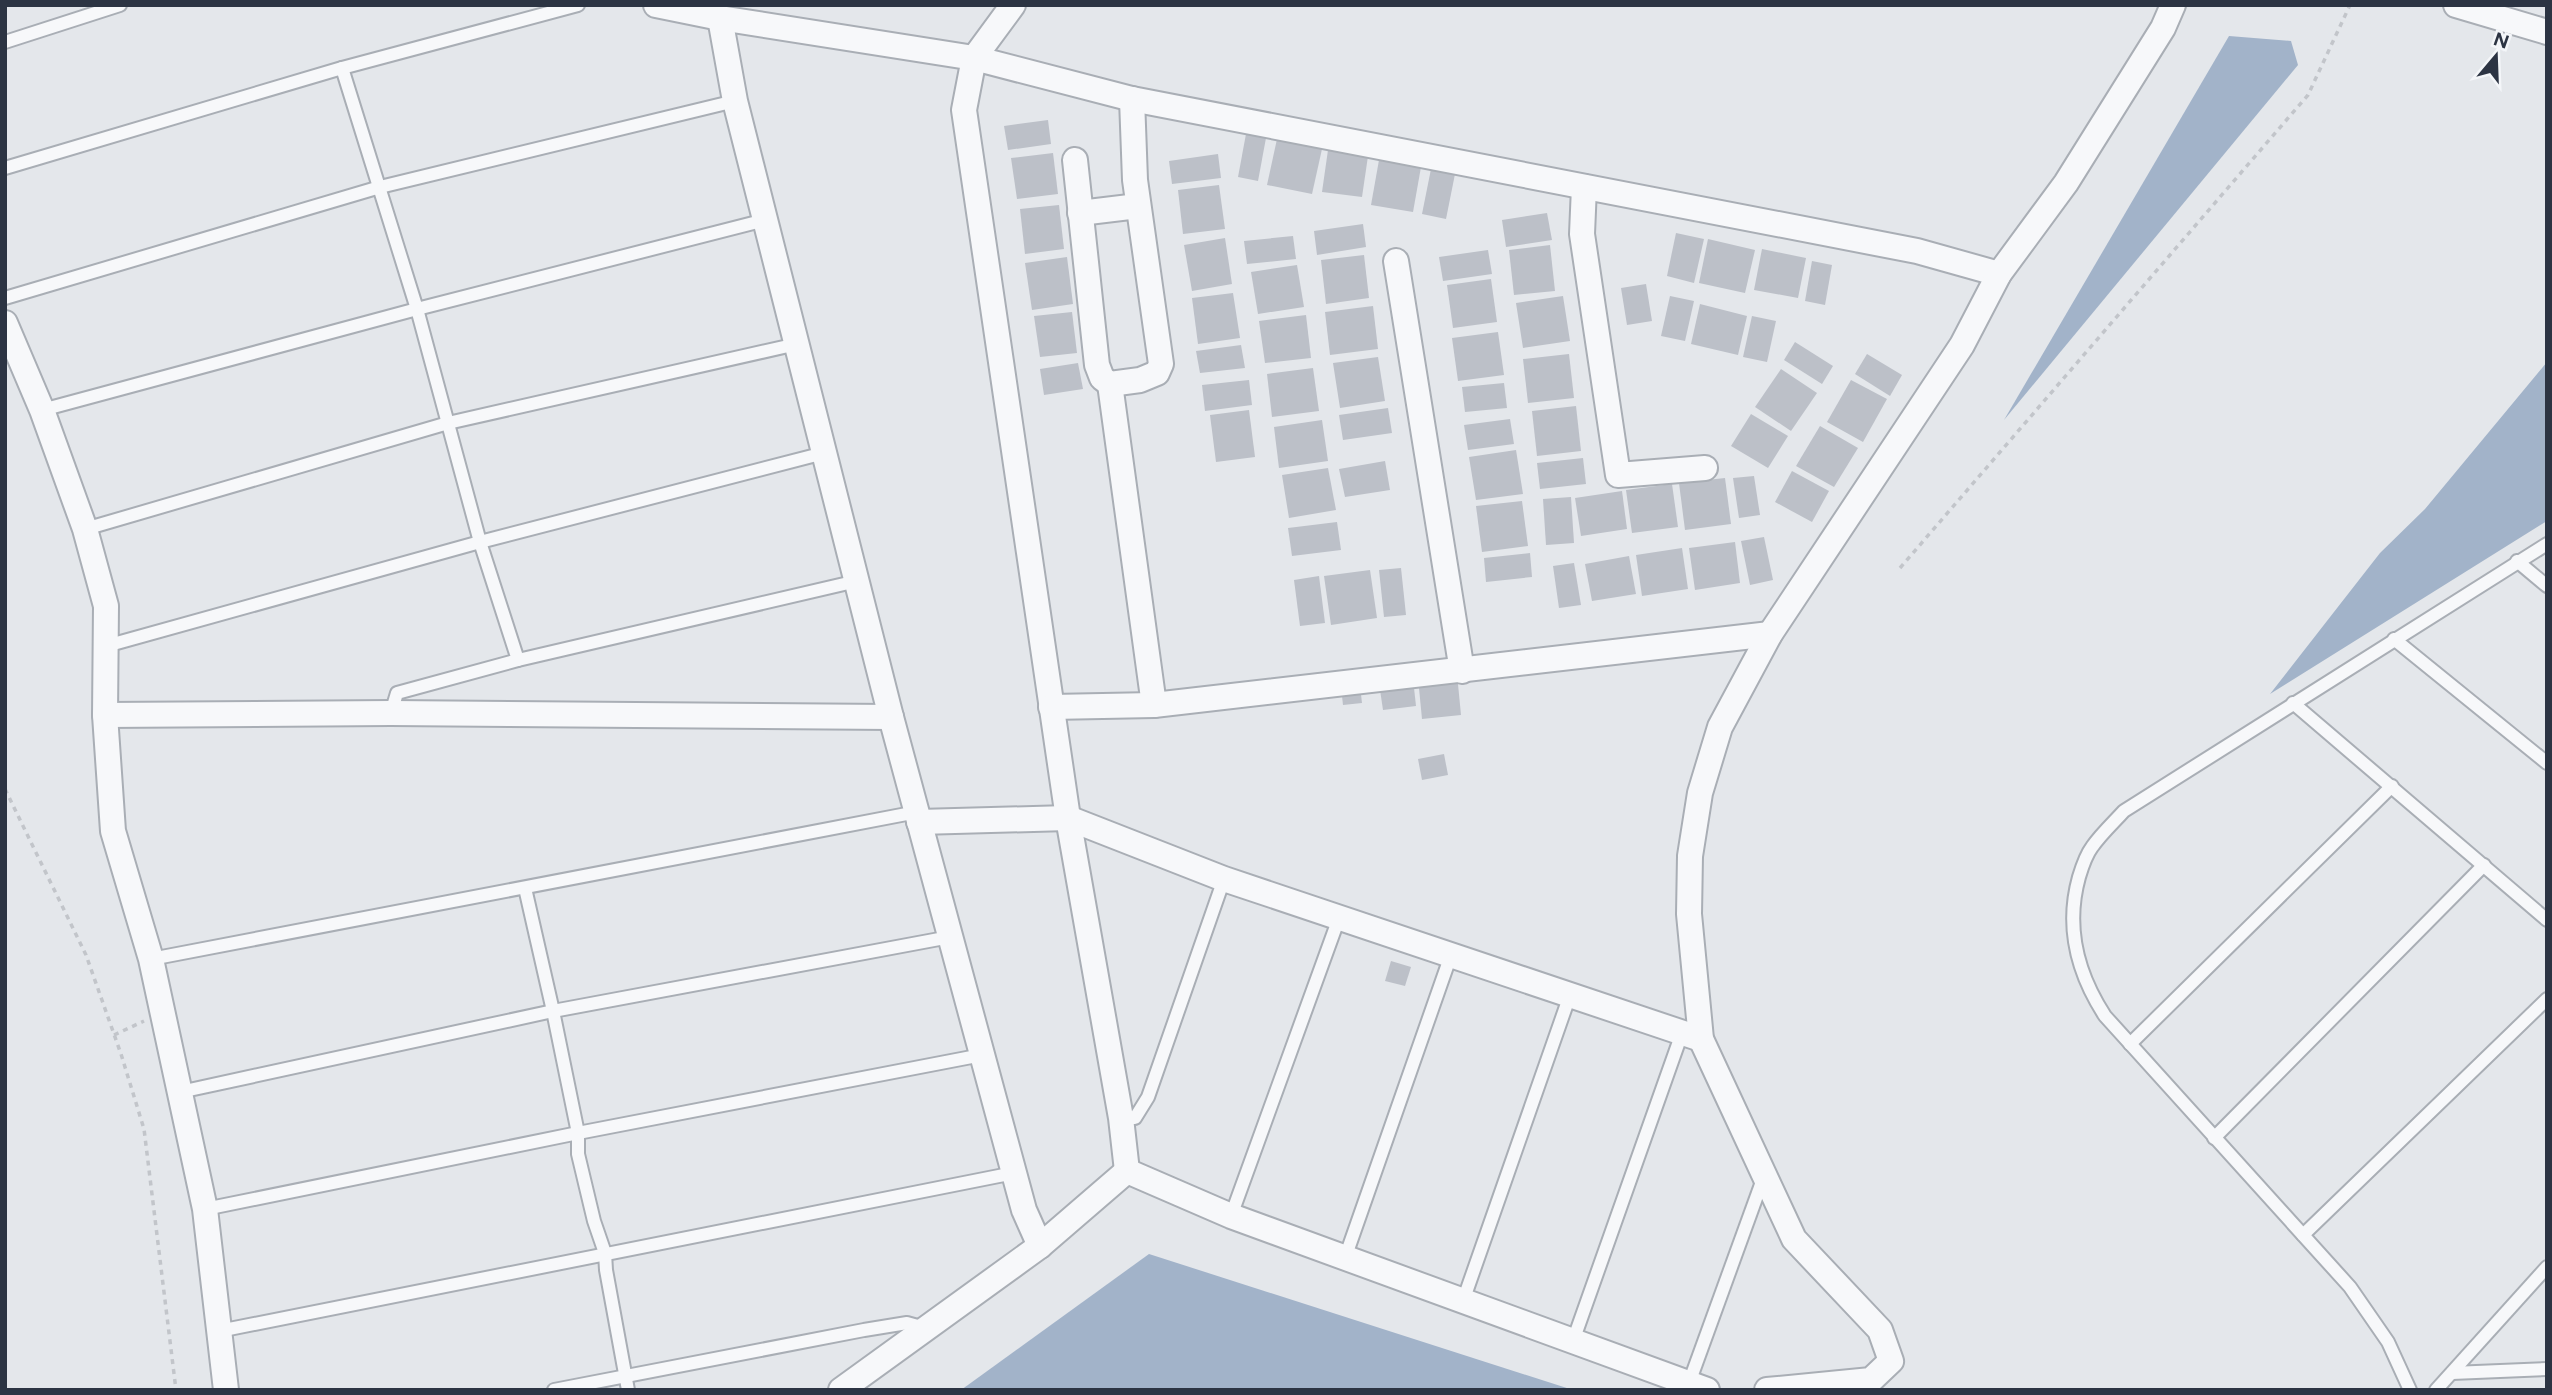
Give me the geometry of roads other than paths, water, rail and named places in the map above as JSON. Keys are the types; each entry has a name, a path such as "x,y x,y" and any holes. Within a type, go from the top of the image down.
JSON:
{"street":[{"path":"656,5 720,18 974,58 1132,99 1917,251 1999,274"},
{"path":"1013,5 974,58 964,110 1068,818 1121,1118 1127,1171"},
{"path":"1767,1390 1871,1380 1891,1361 1880,1329 1794,1239 1765,1175 1692,1036 1690,856 1700,793 1720,727 1770,634 1962,345 1999,274 2066,183 2163,28 2173,5"},
{"path":"2456,5 2547,32"},
{"path":"720,18 735,101 891,717 1024,1210 1040,1247"},
{"path":"1110,384 1157,373 1161,364 1135,180 1132,99"},
{"path":"1075,160 1097,365 1102,378 1110,384 1154,705"},
{"path":"1584,187 1582,234 1618,475 1705,468"},
{"path":"1080,213 1138,206"},
{"path":"1396,261 1462,671"},
{"path":"5,323 42,410 85,529 106,606 105,715 113,831 152,959 205,1209 226,1390"},
{"path":"1051,707 1154,705 1770,634"},
{"path":"105,715 391,713 891,717"},
{"path":"918,817 1068,818 1224,879 1692,1036"},
{"path":"1127,1171 1231,1216 1698,1386"},
{"path":"841,1390 1040,1247 1127,1171"}],"lane":[{"path":"5,42 121,5"},
{"path":"5,168 342,68 578,5"},
{"path":"342,68 417,309 480,542 518,660"},
{"path":"5,298 380,187 735,101"},
{"path":"42,410 417,309 765,220"},
{"path":"85,529 448,423 797,344"},
{"path":"106,646 480,542 824,453"},
{"path":"2410,1390 2388,1342 2350,1287 2105,1016 2093,997 2076,955 2073,911 2082,868 2091,848 2124,811 2547,544"},
{"path":"2517,561 2547,586"},
{"path":"391,713 397,693 518,660 857,581"},
{"path":"2394,639 2547,763"},
{"path":"2294,703 2547,920"},
{"path":"2130,1044 2392,786"},
{"path":"152,959 918,817"},
{"path":"2214,1138 2483,865"},
{"path":"1121,1118 1135,1118 1148,1097 1224,879"},
{"path":"525,888 554,1011 578,1133 578,1154 594,1221 605,1253 628,1390"},
{"path":"1231,1216 1339,918"},
{"path":"180,1092 554,1011 950,937"},
{"path":"1345,1258 1451,955"},
{"path":"1463,1301 1570,995"},
{"path":"2303,1235 2547,999"},
{"path":"1573,1341 1692,1036"},
{"path":"205,1209 982,1055"},
{"path":"219,1331 1014,1173"},
{"path":"1698,1386 1765,1175"},
{"path":"2435,1390 2547,1267"},
{"path":"554,1390 907,1323 926,1329"},
{"path":"2452,1373 2547,1369"}],"water":[{"path":"2229,36 2291,41 2298,65 2004,420"},
{"path":"2547,362 2547,521 2270,694 2380,553 2425,509"},
{"path":"1149,1254 1573,1390 961,1390"}]}
